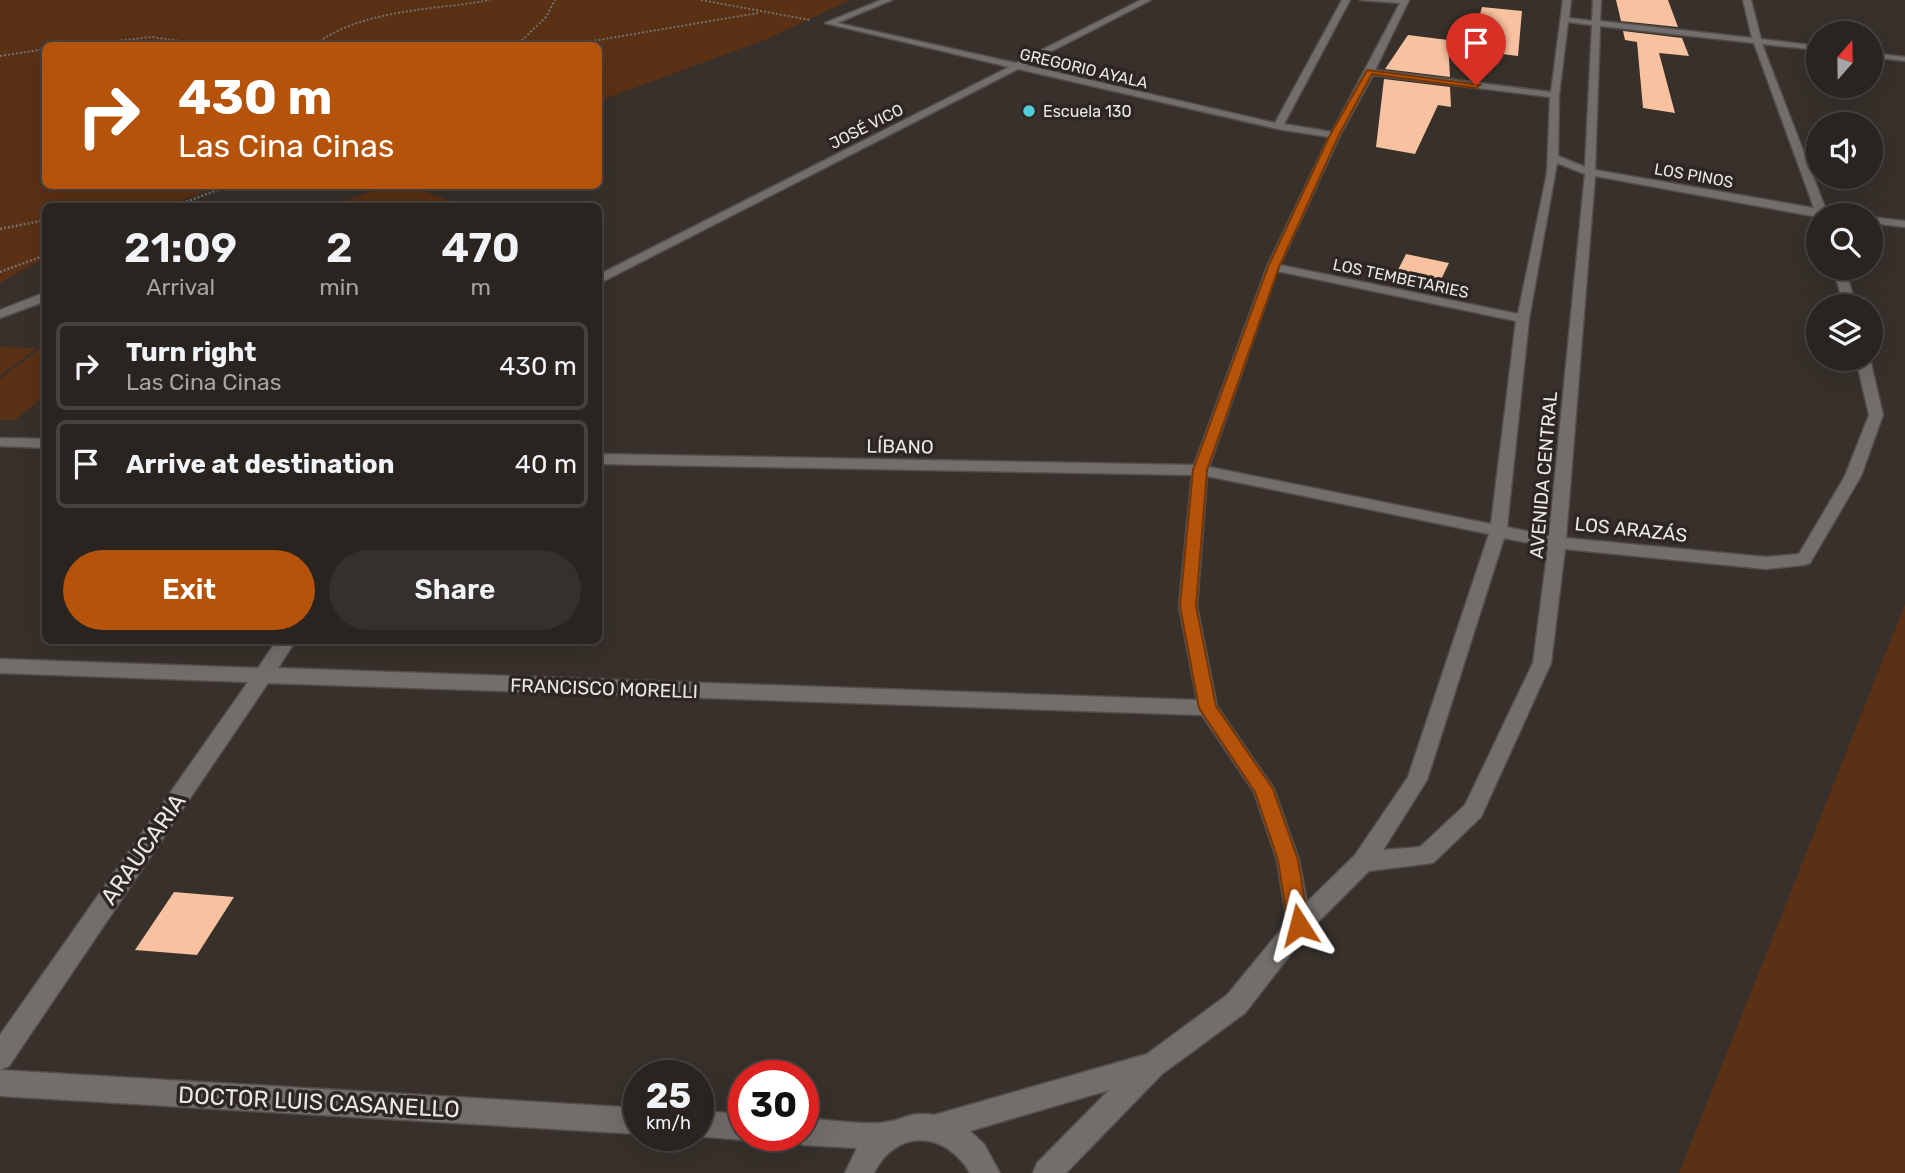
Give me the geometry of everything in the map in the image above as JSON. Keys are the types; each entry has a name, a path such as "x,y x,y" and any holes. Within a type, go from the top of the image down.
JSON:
{"street":[{"path":"829,23 888,0"},
{"name":"JOSÉ VICO","path":"602,278 1147,0"},
{"path":"1278,127 1346,0"},
{"path":"1299,925 1288,860 1263,789 1208,708 1188,606 1200,470 1273,267 1335,135 1370,72 1404,0 1364,0"},
{"name":"AVENIDA CENTRAL","path":"1153,1065 1236,1004 1299,925 1363,862 1417,780 1498,531 1523,319 1552,173 1555,96 1567,20 1567,0"},
{"name":"AVENIDA CENTRAL","path":"1363,862 1425,856 1473,811 1542,663 1557,543 1590,172 1597,0"},
{"path":"1747,0 1757,41 1817,203"},
{"path":"1567,20 1806,47"},
{"name":"GREGORIO AYALA","path":"829,23 1278,127 1335,135"},
{"path":"1883,56 1905,59"},
{"path":"1370,72 1555,96"},
{"name":"LOS PINOS","path":"1551,158 1590,172 1806,211"},
{"path":"1552,173 1590,172"},
{"path":"1883,221 1905,224"},
{"name":"LOS TEMBETARIES","path":"1273,267 1523,319"},
{"path":"0,314 42,298"},
{"name":"LOS ARAZÁS","path":"1200,470 1557,543 1766,563 1804,559 1853,476 1876,415 1866,371"},
{"path":"0,442 42,444"},
{"name":"LÍBANO","path":"602,459 1200,470"},
{"name":"ARAUCARIA","path":"0,1057 283,644"},
{"name":"FRANCISCO MORELLI","path":"0,666 1208,708"},
{"path":"859,1173 864,1159 887,1136 912,1126 938,1127 1153,1065"},
{"path":"1047,1173 1153,1065"},
{"name":"DOCTOR LUIS CASANELLO","path":"0,1083 623,1120"},
{"path":"938,1127 960,1137 978,1156 986,1173"},
{"path":"819,1132 887,1136"}],"path":[{"path":"317,42 324,34 361,22 490,0"},
{"path":"520,42 546,17 555,0"},
{"path":"701,0 758,13 829,23"},
{"path":"587,42 758,13"},
{"path":"106,42 152,37 186,42"},
{"path":"0,56 42,50"},
{"path":"183,203 220,189"},
{"path":"0,229 42,221"},
{"path":"0,272 42,256"}],"shaded area":[{"path":"0,0 850,0 765,40 602,100 602,42 42,42 42,189 211,189 175,203 42,203 42,260 0,283"},
{"path":"378,189 418,189 456,203 339,203"},
{"path":"0,347 37,348 0,376"},
{"path":"42,347 42,398 15,420 0,420 0,379"},
{"path":"1905,604 1905,1173 1679,1173"}],"building":[{"path":"1616,0 1668,0 1678,27 1621,21"},
{"path":"1482,7 1522,11 1518,56 1470,50"},
{"path":"1623,31 1682,38 1689,56 1659,53 1675,113 1643,108 1637,42 1625,40"},
{"path":"1408,35 1448,40 1450,77 1385,69"},
{"path":"1384,79 1450,87 1451,107 1438,105 1415,154 1376,147"},
{"path":"1406,254 1449,263 1436,290 1393,280"},
{"path":"174,892 234,897 197,955 135,950"}],"place":[{"name":"Escuela 130","path":"1029,111"}],"route":[{"path":"1299,925 1288,860 1263,789 1208,708 1188,606 1200,470 1273,267 1335,135 1370,72 1476,85"}]}
